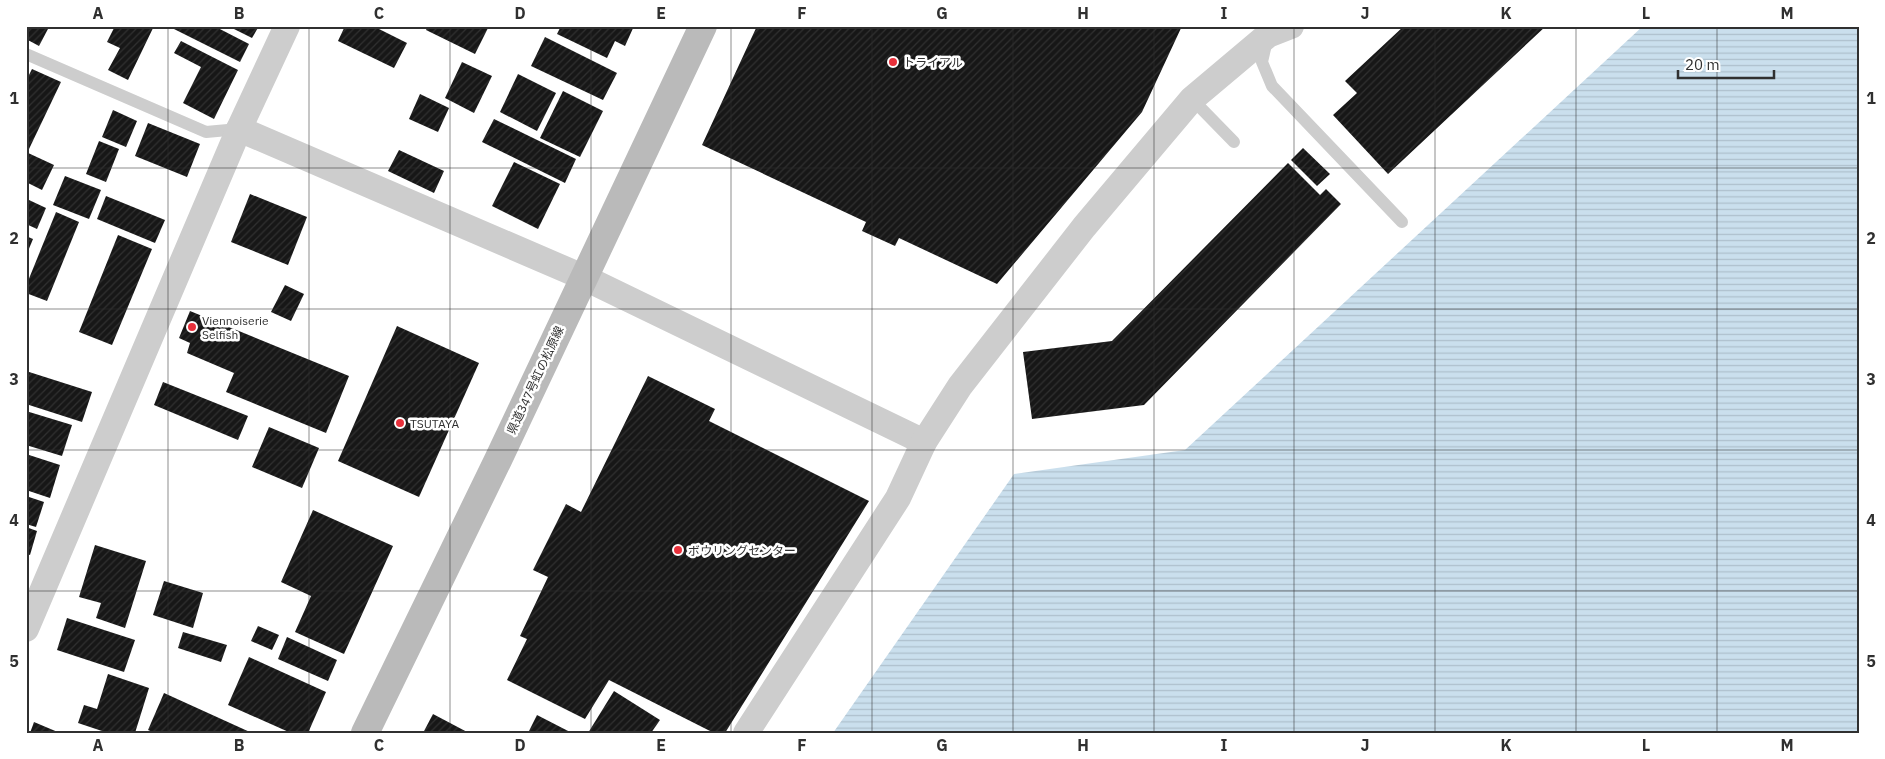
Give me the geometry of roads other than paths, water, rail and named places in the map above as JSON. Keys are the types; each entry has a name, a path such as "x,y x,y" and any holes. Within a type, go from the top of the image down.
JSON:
{"main road":[{"name":"県道347号虹の松原線","path":"365,733 498,460 703,26"}],"street":[{"path":"26,629 239,129 287,26"},
{"path":"746,733 898,498 924,442 960,386 1084,227 1192,99 1274,29"},
{"path":"239,129 583,278 924,442"}],"lane":[{"path":"1274,29 1262,62 1272,86 1402,222"},
{"path":"26,54 206,132 239,129"},
{"path":"1192,99 1234,142"}],"water":[{"path":"1643,26 1859,26 1859,733 833,733 1014,474 1185,450"}],"place":[{"name":"トライアル","path":"893,62"},
{"name":"Viennoiserie Selfish","path":"192,327"},
{"name":"TSUTAYA","path":"400,423"},
{"name":"ボウリングセンター","path":"678,550"}]}
